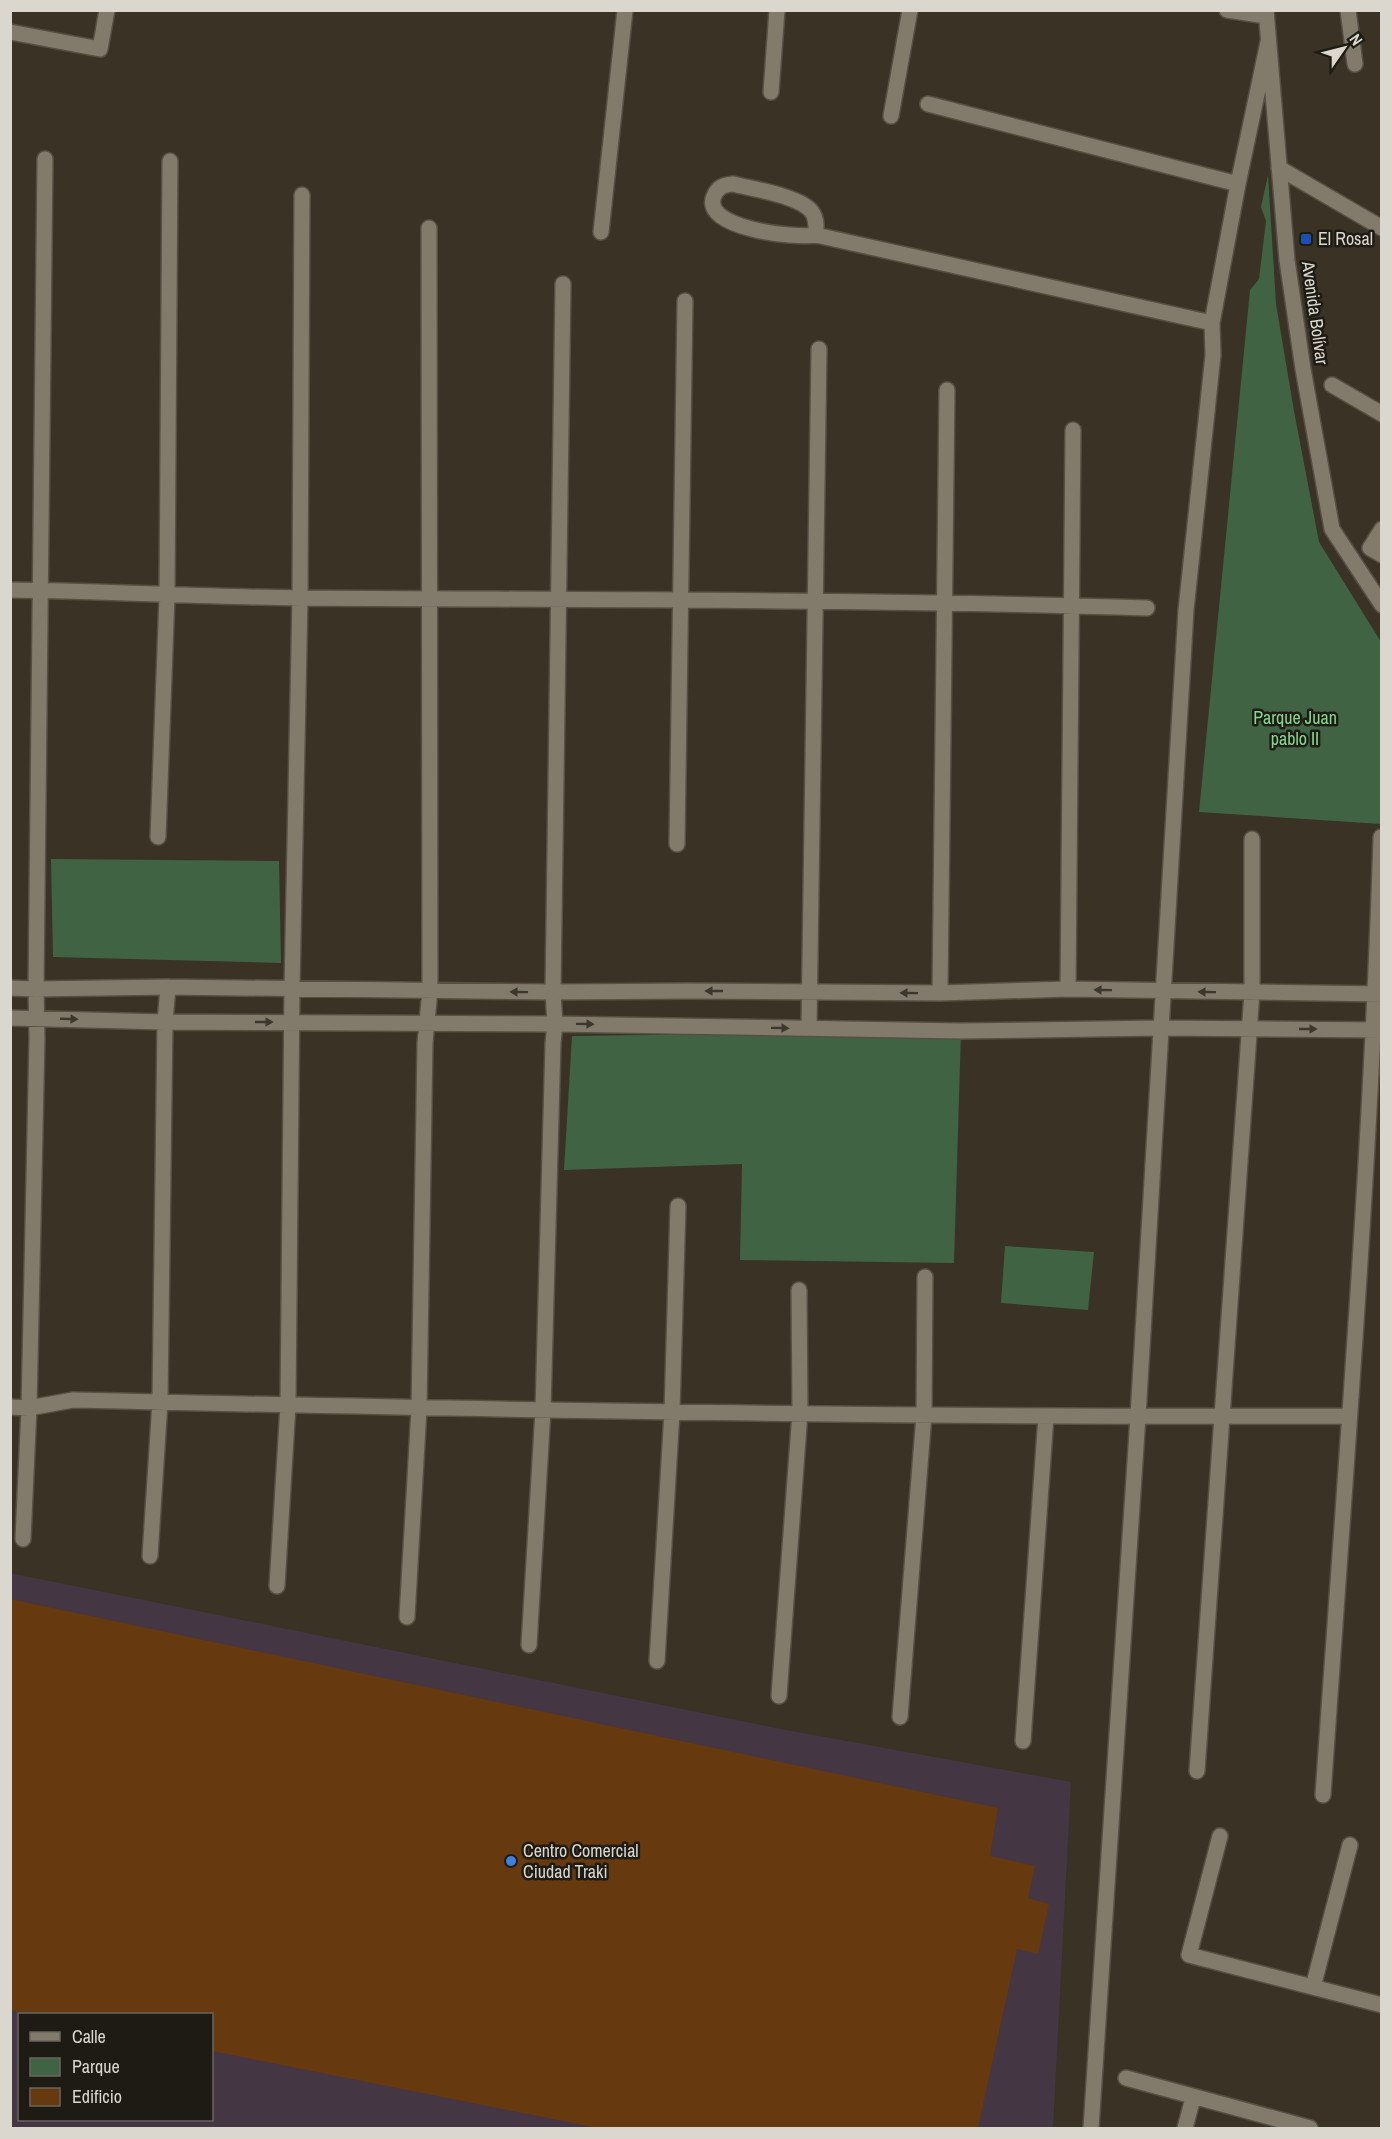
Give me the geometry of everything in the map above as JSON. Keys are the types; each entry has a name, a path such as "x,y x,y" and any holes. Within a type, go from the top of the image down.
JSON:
{"street":[{"path":"10,32 100,49 107,10"},
{"path":"601,232 625,10"},
{"path":"771,92 777,10"},
{"path":"891,116 910,10"},
{"path":"1227,10 1266,13"},
{"path":"1348,10 1355,64"},
{"name":"Avenida Bolívar","path":"1266,13 1287,260 1296,325 1332,529 1382,605"},
{"path":"1091,2128 1138,1416 1186,610 1213,355 1212,322 1268,42"},
{"path":"928,104 1238,184"},
{"path":"24,1539 37,1018 45,159"},
{"path":"158,837 167,596 170,161"},
{"path":"1279,168 1382,228"},
{"path":"816,234 816,220 813,213 800,202 732,184 722,185 712,201 715,211 723,219 772,234 795,237 816,234 1212,322"},
{"path":"277,1586 288,1405 292,988 300,598 302,195"},
{"path":"407,1617 419,1409 426,1022 429,990 429,228"},
{"path":"529,1645 543,1410 555,1024 553,993 563,284"},
{"path":"677,843 685,301"},
{"path":"809,1028 819,349"},
{"path":"1332,385 1382,414"},
{"path":"940,993 947,390"},
{"path":"1068,989 1073,430"},
{"path":"1382,529 1370,548 1382,555"},
{"path":"10,590 167,596 681,599 1147,608"},
{"path":"1323,1795 1377,1030 1381,837"},
{"path":"1197,1771 1252,992 1252,839"},
{"path":"150,1556 160,1402 165,1022 168,987"},
{"path":"10,988 292,988 553,993 810,991 940,993 1068,989 1379,994"},
{"path":"10,1018 165,1022 426,1022 961,1031 1160,1028 1377,1030"},
{"path":"657,1661 672,1412 678,1206"},
{"path":"900,1717 924,1415 925,1277"},
{"path":"779,1696 800,1412 798,1290"},
{"path":"10,1407 29,1408 73,1400 419,1409 1046,1416 1350,1416"},
{"path":"1023,1741 1046,1416"},
{"path":"1220,1836 1189,1955 1382,2005"},
{"path":"1313,1988 1350,1845"},
{"path":"1126,2078 1310,2128"},
{"path":"1185,2128 1193,2098"}],"shaded area":[{"name":"Centro Comercial Ciudad Traki","path":"10,1573 781,1729 1071,1782 1053,2128 11,2128"}],"green space":[{"name":"Parque Juan pablo II","path":"1268,175 1276,304 1319,542 1381,642 1381,824 1199,812 1250,290 1259,279 1266,221 1261,207"},
{"path":"51,859 279,861 281,963 53,957"},
{"path":"961,1031 954,1263 740,1260 742,1164 564,1170 572,1036"},
{"path":"1005,1246 1094,1252 1088,1310 1001,1303"}],"building":[{"name":"Centro Comercial Ciudad Traki","path":"10,1599 998,1808 990,1856 1035,1866 1028,1898 1049,1904 1038,1954 1017,1949 978,2128 598,2128 213,2051 213,2013 27,2013 10,2010"}],"place":[{"name":"El Rosal","path":"1306,239"},
{"name":"Centro Comercial Ciudad Traki","path":"511,1861"}]}
